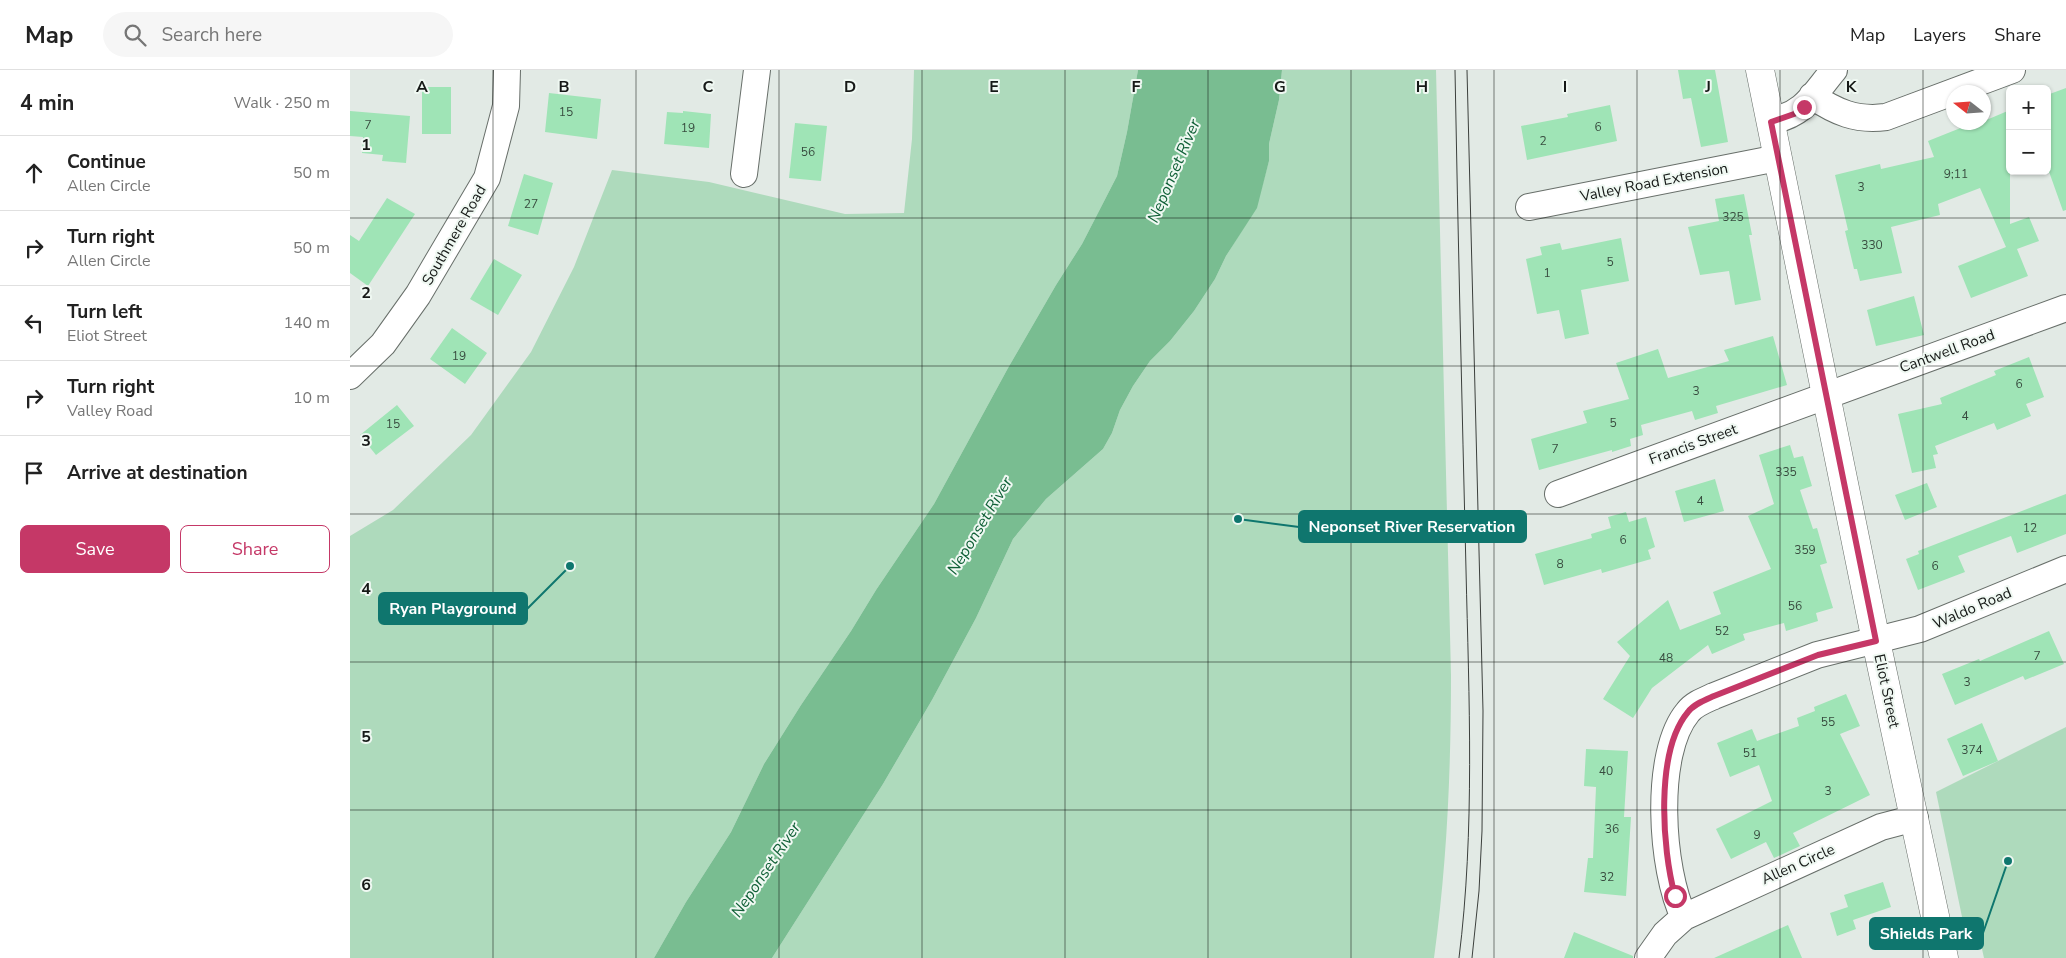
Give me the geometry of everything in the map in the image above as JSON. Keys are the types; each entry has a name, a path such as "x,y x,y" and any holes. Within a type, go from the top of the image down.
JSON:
{"street":[{"name":"Southmere Road","path":"350,376 383,344 418,295 487,178 506,106 507,70"},
{"path":"744,174 753,70"},
{"name":"Eliot Street","path":"1760,70 1828,394 1876,641 1944,958"},
{"path":"1771,122 1794,114 1804,107 1834,70"},
{"path":"1812,96 1833,110 1846,115 1873,119 1886,117 2012,70"},
{"name":"Valley Road Extension","path":"1529,207 1778,158"},
{"name":"Cantwell Road","path":"1828,394 2066,308"},
{"name":"Francis Street","path":"1558,494 1828,394"},
{"name":"Waldo Road","path":"1876,641 1920,630 2066,569"},
{"path":"1684,917 1675,896 1667,857 1665,801 1666,771 1673,739 1688,711 1714,696 1818,655 1876,641"},
{"name":"Allen Circle","path":"1648,958 1665,934 1684,917 1881,827 1915,818"}],"shaded area":[{"path":"914,70 1138,70 1117,176 1082,244 1008,368 934,504 764,764 731,832 686,902 654,958 350,958 350,536 393,510 471,435 531,352 574,267 612,170 709,182 845,214 904,213 912,139"},
{"path":"1282,70 1436,70 1451,675 1447,817 1434,958 772,958 883,784 932,700 976,618 1013,539 1046,499 1103,449 1133,386 1150,361 1170,341 1194,311 1256,208 1269,161 1269,144 1279,100"},
{"path":"2066,727 2066,958 1984,958 1978,931 1966,936 1936,792"}],"water":[{"name":"Neponset River","path":"1138,70 1282,70 1279,100 1269,144 1269,161 1257,208 1194,311 1170,341 1150,361 1133,386 1103,449 1046,499 1013,539 976,618 932,700 883,784 772,958 654,958 686,902 731,832 764,764 934,504 1008,368 1082,244 1117,176"}],"building":[{"path":"1678,70 1715,70 1728,142 1701,147 1691,98 1683,99"},
{"path":"422,87 451,87 451,134 422,134"},
{"path":"2066,88 2066,210 2063,211 2050,175 2051,94"},
{"path":"549,93 601,99 597,139 545,132"},
{"path":"1610,105 1617,141 1527,160 1521,126 1568,117 1567,114"},
{"path":"350,111 410,116 406,163 382,161 383,155 362,153 363,137 350,136"},
{"path":"683,111 711,114 709,148 664,144 667,112 683,113"},
{"path":"2006,112 2006,175 2010,175 2010,224 2029,217 2039,241 2017,249 2028,276 1971,298 1958,266 2006,247 1980,188 1938,204 1940,215 1891,227 1902,273 1860,281 1857,269 1854,269 1845,231 1848,230 1835,175 1880,164 1881,169 1934,157 1928,141 1956,130 1991,130 1991,118"},
{"path":"795,123 827,126 821,181 789,178"},
{"path":"524,174 553,183 538,235 508,226"},
{"path":"1744,194 1752,235 1749,235 1761,300 1735,305 1729,271 1700,275 1688,227 1719,221 1715,199"},
{"path":"387,198 415,214 368,286 350,273 350,235 359,241"},
{"path":"1621,238 1629,281 1581,290 1589,334 1565,339 1559,310 1537,314 1526,259 1542,255 1540,247 1560,243 1562,250"},
{"path":"494,259 522,275 498,315 470,299"},
{"path":"1914,296 1924,335 1876,346 1867,310"},
{"path":"452,328 487,353 465,384 430,359"},
{"path":"1773,336 1787,385 1716,406 1718,413 1695,420 1692,411 1641,425 1643,435 1630,439 1631,446 1539,470 1531,439 1587,423 1583,411 1629,399 1616,363 1658,349 1668,378 1729,361 1724,350"},
{"path":"2029,357 2044,397 2026,404 2031,416 1997,430 1994,423 1935,446 1938,454 1933,455 1936,468 1912,473 1898,414 1942,404 1940,398 1996,375 1994,371"},
{"path":"397,405 414,426 376,455 360,435"},
{"path":"1790,445 1794,458 1803,456 1812,486 1800,490 1813,529 1817,528 1827,563 1820,565 1833,608 1816,613 1818,621 1786,631 1784,623 1743,634 1745,640 1712,654 1708,645 1652,688 1633,718 1603,699 1630,656 1617,642 1668,600 1680,630 1721,614 1713,592 1771,569 1748,516 1774,504 1759,455"},
{"path":"1715,479 1724,511 1684,522 1675,491"},
{"path":"1927,483 1937,507 1905,520 1895,495"},
{"path":"2066,494 2066,534 2017,553 2011,536 1958,556 1965,572 1918,590 1906,559 1919,554 1918,551"},
{"path":"1626,512 1629,522 1646,517 1655,547 1648,550 1651,559 1602,573 1601,569 1544,585 1535,554 1592,538 1591,534 1611,528 1608,517"},
{"path":"2049,631 2064,664 2025,680 2023,676 1955,705 1942,674 1979,659 1980,661"},
{"path":"1846,694 1860,726 1840,734 1870,795 1793,833 1800,846 1774,858 1766,842 1731,859 1716,829 1772,801 1759,765 1730,777 1717,743 1752,729 1757,741 1799,726 1797,718 1815,711 1814,707"},
{"path":"1982,723 1998,761 1963,776 1947,739"},
{"path":"1586,749 1628,751 1624,817 1631,817 1626,896 1584,892 1588,858 1593,858 1596,787 1584,786"},
{"path":"1883,882 1891,907 1853,920 1856,929 1837,936 1830,913 1848,907 1844,895"},
{"path":"1788,925 1802,958 1714,958"},
{"path":"1574,932 1633,956 1633,958 1564,958"}],"tram line":[{"path":"1455,70 1470,764 1467,862 1459,958"},
{"path":"1467,70 1483,711 1482,831 1479,891 1472,958"}],"place":[{"name":"Neponset River Reservation","path":"1238,519"},
{"name":"Ryan Playground","path":"570,566"},
{"name":"Shields Park","path":"2008,861"}],"route":[{"path":"1675,896 1667,857 1665,831 1666,771 1673,739 1688,711 1714,696 1818,655 1876,641 1828,394 1771,122 1794,114 1804,107"}]}
